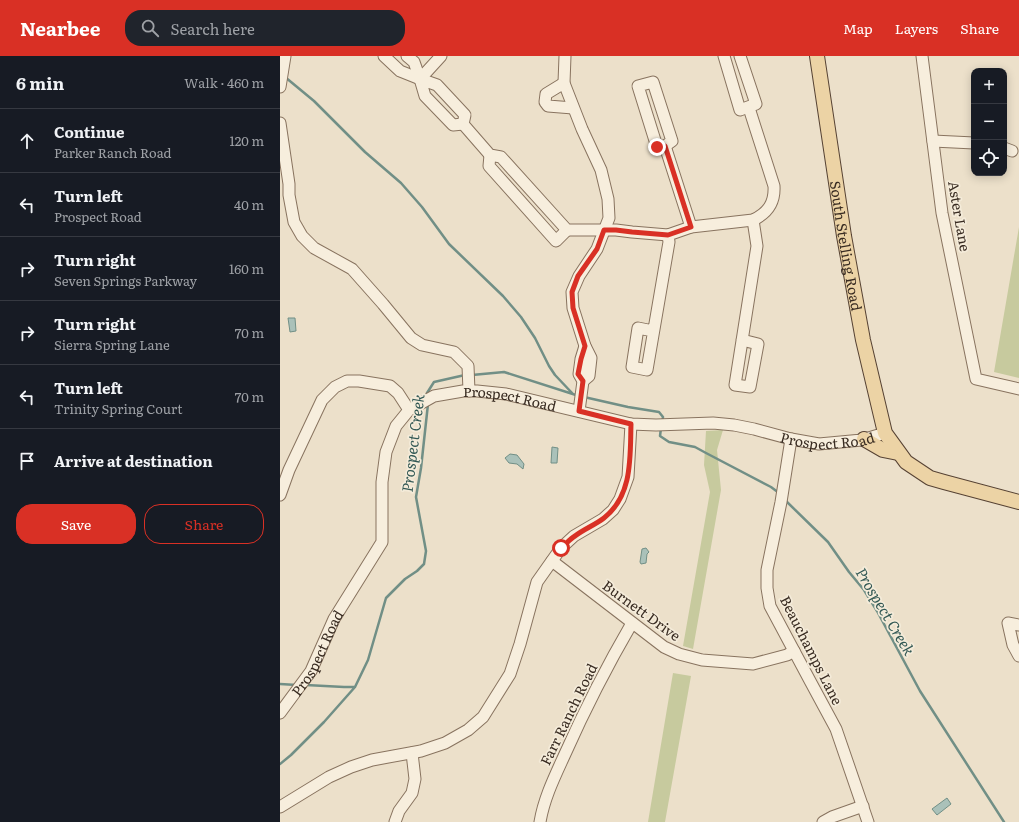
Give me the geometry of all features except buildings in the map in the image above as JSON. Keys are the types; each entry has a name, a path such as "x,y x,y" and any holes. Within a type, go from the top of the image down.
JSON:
{"main road":[{"name":"South Stelling Road","path":"817,56 844,236 863,340 885,433"},
{"name":"Prospect Road","path":"885,433 898,453 906,462 930,478 1019,502"},
{"path":"864,439 883,450 898,453"}],"street":[{"path":"280,87 285,56"},
{"path":"384,56 400,71 437,85 465,114 463,124"},
{"path":"408,56 414,62 425,96 453,125 463,124"},
{"path":"420,79 442,56"},
{"path":"565,56 564,83 573,108 601,170 608,199 609,218 597,249 578,276 572,292 573,308 585,346 578,374 583,381 580,402"},
{"path":"724,56 740,110 749,108 756,104 740,56"},
{"name":"Aster Lane","path":"922,56 942,213 976,379 1019,389"},
{"path":"653,82 672,141 665,146 657,147 638,86 653,82"},
{"path":"564,83 546,94 545,102 548,106 573,108"},
{"path":"463,124 490,155 489,166 556,241 567,230 616,230 668,235 691,227 753,220 762,216 772,204 774,186 749,108"},
{"path":"280,123 294,222 302,236 314,248 352,269 384,304 411,338 422,344 454,352 468,366 469,382"},
{"path":"933,141 971,143"},
{"path":"665,146 691,227"},
{"path":"742,340 758,246 753,220"},
{"path":"653,331 669,242 668,235"},
{"path":"280,495 289,470 322,400 335,387 346,381 359,381 390,386 414,407"},
{"name":"Prospect Road","path":"281,712 311,671 334,619 382,542 382,482 386,452 396,426 414,407 434,396 469,382 506,394 580,402 631,424 656,425 713,423 734,425 791,439 819,444 864,439 885,433"},
{"path":"280,807 330,777 351,767 372,760 412,753 445,744 468,730 483,716 510,674 537,582 561,548 574,536 603,519 620,499 628,477 631,424"},
{"name":"Beauchamps Lane","path":"791,439 782,496 767,570 767,588 770,606 836,729 868,822"},
{"name":"Burnett Drive","path":"552,561 664,648 678,654 702,660 753,664 787,655 794,651"},
{"name":"Farr Ranch Road","path":"540,822 549,788 574,734 604,672 632,624"},
{"path":"1013,624 1013,645 1019,656"},
{"path":"395,822 399,811 412,793 415,779 412,753"},
{"path":"823,822 832,817 863,806"}],"green space":[{"path":"1019,227 1019,378 994,372"},
{"path":"723,430 717,450 721,490 693,649 683,646 710,492 704,465 706,431"},
{"path":"673,673 691,676 665,822 648,822"}],"water":[{"path":"288,318 295,318 296,331 290,332"},
{"path":"552,447 558,448 557,463 551,463"},
{"path":"510,454 517,455 524,464 523,469 517,464 509,463 505,458"},
{"path":"646,548 649,552 647,554 646,563 641,564 640,562 642,549"},
{"path":"947,798 951,804 937,815 932,809"}],"waterway":[{"path":"285,77 314,101 365,152 401,183 422,207 449,244 503,296 521,317 535,338 555,375 573,394"},
{"name":"Prospect Creek","path":"472,375 504,372 579,396"},
{"name":"Prospect Creek","path":"427,397 427,393 434,382 465,375"},
{"name":"Prospect Creek","path":"584,397 659,412 663,417 662,423"},
{"name":"Prospect Creek","path":"280,764 324,722 355,687 368,660 386,598 405,579 424,564 426,551 416,497 421,468 428,404"},
{"name":"Prospect Creek","path":"661,428 660,436 669,442 695,447 771,487 779,493"},
{"name":"Prospect Creek","path":"785,500 828,542 864,590 920,691 1004,822"},
{"path":"280,684 297,685"},
{"path":"306,685 355,687"}],"route":[{"path":"561,548 574,536 603,519 612,510 620,499 628,477 631,424 579,411 583,381 578,374 585,346 573,308 572,292 578,276 597,249 604,230 668,235 691,227 665,146 657,147"}]}
